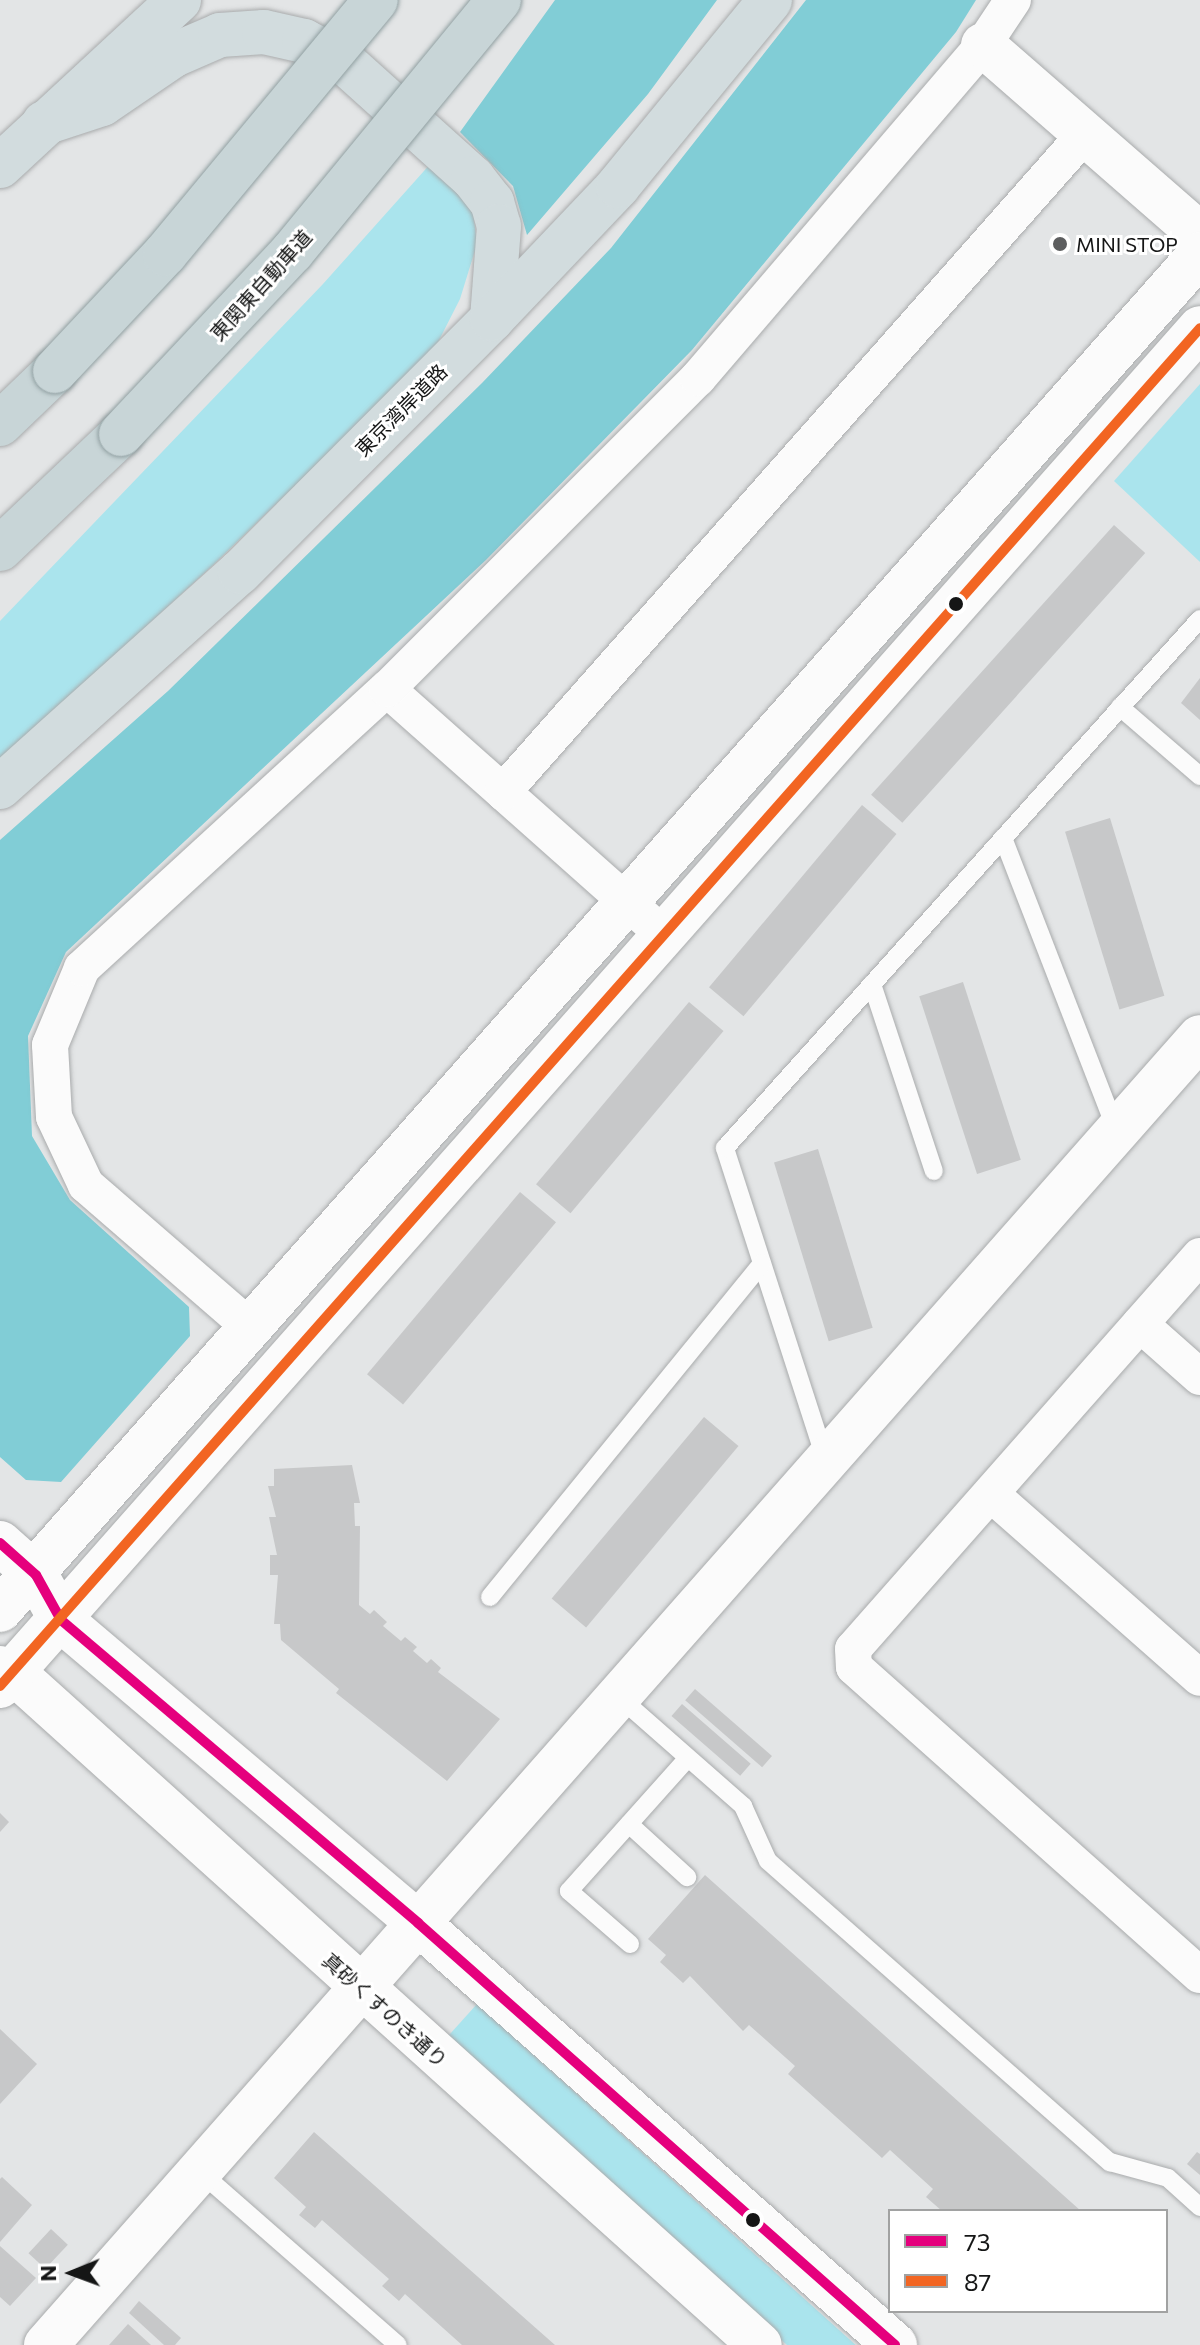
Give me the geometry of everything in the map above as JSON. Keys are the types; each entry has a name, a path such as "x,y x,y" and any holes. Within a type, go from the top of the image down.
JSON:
{"highway":[{"path":"0,166 179,0"},
{"path":"0,424 55,371 165,254 376,0"},
{"name":"東関東自動車道","path":"0,549 121,434 292,252 499,0"},
{"name":"東京湾岸道路","path":"0,787 240,572 492,319 618,186 770,0"},
{"path":"44,123 102,104 174,55 220,35 264,32 304,41 343,61 473,178 492,202 499,226 492,319"}],"street":[{"path":"250,1327 86,1185 54,1117 50,1045 82,968 387,689 698,378 983,45 1013,0"},
{"path":"983,45 1200,234"},
{"path":"503,792 1086,133"},
{"path":"4,1675 1,1609 36,1575 250,1327 1200,254"},
{"path":"4,1675 61,1620 1200,328"},
{"path":"387,689 664,935"},
{"path":"46,2345 1117,1131 1193,1058"},
{"path":"1200,1256 853,1649 854,1667 1200,1975"},
{"path":"1140,1324 1200,1377"},
{"path":"991,1494 1200,1678"},
{"path":"0,1543 36,1575 61,1620 418,1923 895,2345"},
{"path":"1,1609 61,1620"},
{"name":"真砂くすのき通り","path":"4,1675 760,2345"}],"lane":[{"path":"826,1461 725,1148 1200,619"},
{"path":"1120,707 1200,776"},
{"path":"1003,838 1117,1131"},
{"path":"872,984 934,1171"},
{"path":"490,1597 762,1264"},
{"path":"618,1696 743,1806 768,1861 1110,2162 1168,2178 1200,2207"},
{"path":"630,1944 569,1891 688,1758"},
{"path":"629,1824 687,1877"},
{"path":"199,2171 398,2345"}],"shaded area":[{"path":"555,0 717,0 648,94 527,235 513,186 460,132"},
{"path":"806,0 976,0 956,32 692,350 486,560 66,952 28,1036 32,1136 70,1200 189,1307 190,1336 61,1482 26,1480 0,1457 0,840 168,691 482,383 611,248"},
{"path":"432,162 472,203 477,244 460,299 433,352 212,566 0,761 0,621 323,284"},
{"path":"1200,384 1200,562 1114,481"},
{"path":"477,2004 856,2345 787,2345 446,2038"}],"building":[{"path":"1114,525 1145,553 902,823 871,795"},
{"path":"1200,678 1200,720 1181,703"},
{"path":"862,805 896,834 743,1016 709,987"},
{"path":"1110,818 1164,996 1119,1010 1065,832"},
{"path":"963,982 1021,1160 977,1174 919,996"},
{"path":"689,1002 723,1031 570,1213 536,1184"},
{"path":"818,1149 873,1328 829,1341 774,1162"},
{"path":"520,1192 556,1222 403,1405 367,1374"},
{"path":"704,1417 738,1446 586,1627 552,1599"},
{"path":"352,1465 360,1503 354,1503 355,1526 360,1526 359,1605 370,1614 374,1610 387,1622 383,1626 401,1641 405,1637 417,1647 413,1651 427,1663 431,1659 441,1668 438,1672 500,1719 447,1781 336,1693 339,1689 281,1640 280,1624 274,1624 278,1575 270,1575 270,1555 277,1555 269,1517 276,1517 268,1486 274,1486 274,1469"},
{"path":"695,1689 772,1756 762,1767 685,1700"},
{"path":"682,1704 751,1764 740,1776 672,1716"},
{"path":"0,1813 9,1822 0,1832"},
{"path":"705,1875 1079,2209 940,2209 926,2197 933,2189 890,2150 882,2158 788,2074 795,2066 749,2025 743,2031 690,1976 683,1983 660,1962 666,1955 648,1939"},
{"path":"0,2029 37,2064 0,2104"},
{"path":"314,2132 555,2345 462,2345 405,2294 399,2301 382,2286 389,2279 322,2220 315,2228 299,2215 306,2207 274,2178"},
{"path":"1197,2152 1200,2154 1200,2175 1187,2164"},
{"path":"2,2177 32,2205 0,2242 0,2179"},
{"path":"51,2229 68,2245 45,2269 28,2253"},
{"path":"0,2246 36,2278 10,2306 0,2297"},
{"path":"139,2301 181,2338 175,2345 164,2345 129,2313"},
{"path":"128,2324 151,2345 109,2345"}],"transit line":[{"name":"87","path":"0,1686 1200,328"},
{"name":"73","path":"0,1543 36,1575 61,1620 418,1923 895,2345"}],"place":[{"name":"MINI STOP","path":"1060,244"}]}
